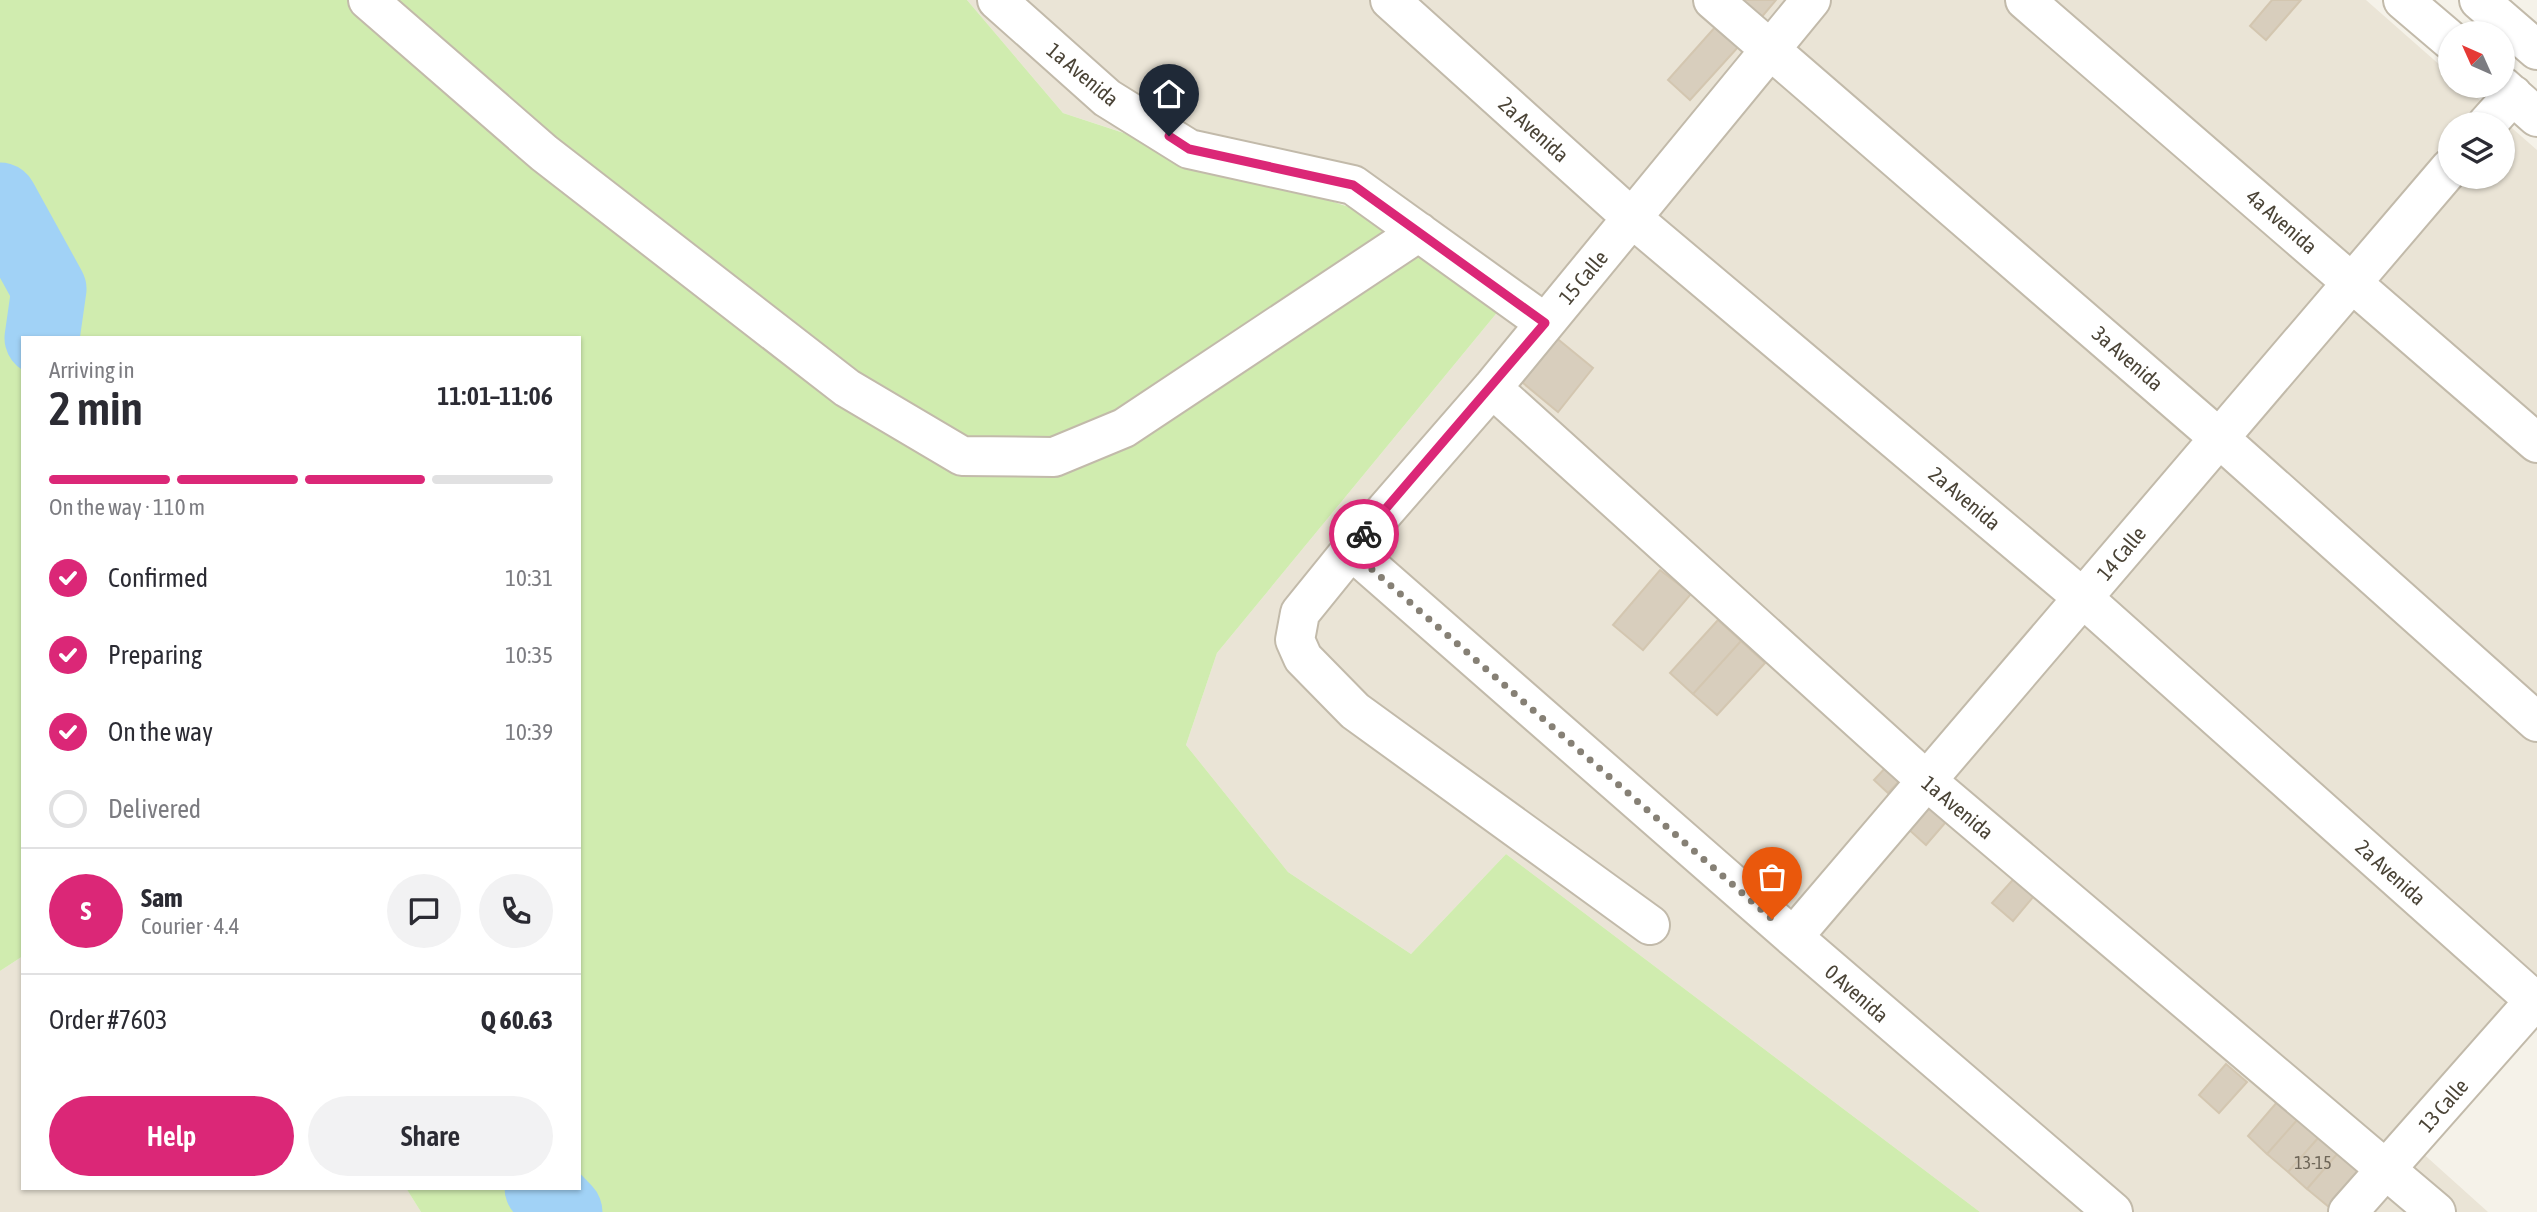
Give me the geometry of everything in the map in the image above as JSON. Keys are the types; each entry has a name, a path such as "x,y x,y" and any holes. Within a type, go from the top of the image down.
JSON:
{"street":[{"path":"368,0 544,153 847,388 962,456 1054,457 1124,428 1419,232"},
{"name":"1a Avenida","path":"997,0 1107,98 1189,149 1353,185 1545,323"},
{"name":"2a Avenida","path":"1390,0 1632,218 2083,597 2536,999"},
{"name":"3a Avenida","path":"1713,0 2220,438 2537,723"},
{"name":"15 Calle","path":"1650,925 1355,711 1303,658 1296,640 1300,613 1350,550 1492,388 1811,0"},
{"name":"4a Avenida","path":"2025,0 2537,443"},
{"path":"2403,0 2438,30"},
{"path":"2479,0 2537,50"},
{"path":"2501,112 2517,99"},
{"name":"14 Calle","path":"1793,937 2438,182"},
{"name":"1a Avenida","path":"1492,388 1927,781 2436,1212"},
{"name":"0 Avenida","path":"1350,550 2113,1212"},
{"name":"13 Calle","path":"2348,1212 2536,999"}],"shaded area":[{"path":"967,0 2366,0 2438,63 2438,98 2478,98 2494,112 2438,112 2438,189 2515,189 2515,131 2537,150 2537,987 2409,1141 2488,1212 1980,1212 1506,854 1411,954 1288,872 1186,745 1217,653 1500,309 1352,207 1063,113"},
{"path":"21,957 21,1190 407,1190 421,1212 0,1212 0,971"}],"green space":[{"path":"0,0 967,0 1063,113 1352,208 1500,309 1217,653 1186,745 1288,872 1411,954 1506,854 1980,1212 421,1212 407,1190 581,1190 581,336 21,336 21,957 0,971"}],"building":[{"path":"1738,0 1776,0 1760,19"},
{"path":"2272,0 2301,0 2266,40 2250,26"},
{"path":"1717,25 1739,46 1690,100 1668,80"},
{"path":"1554,336 1593,368 1558,412 1523,383 1530,366"},
{"path":"1660,570 1691,594 1643,650 1613,625"},
{"path":"1718,620 1741,641 1693,694 1670,673"},
{"path":"1741,641 1765,663 1717,715 1693,694"},
{"path":"1889,764 1903,777 1888,793 1874,780"},
{"path":"1930,798 1951,816 1926,845 1906,827"},
{"path":"2019,873 2039,890 2013,921 1992,903"},
{"path":"2226,1064 2247,1082 2219,1113 2199,1095"},
{"path":"2278,1101 2298,1119 2267,1154 2248,1136"},
{"path":"2298,1119 2319,1137 2288,1172 2267,1154"},
{"path":"2319,1137 2338,1153 2307,1189 2288,1172"},
{"path":"2338,1153 2360,1172 2329,1207 2307,1189"}],"waterway":[{"path":"0,200 49,289 42,336"},
{"path":"544,1190 565,1212"}],"way so far":[{"path":"1364,534 1350,550 1772,919"}],"route":[{"path":"1169,136 1189,149 1353,185 1545,323 1364,534"}]}
